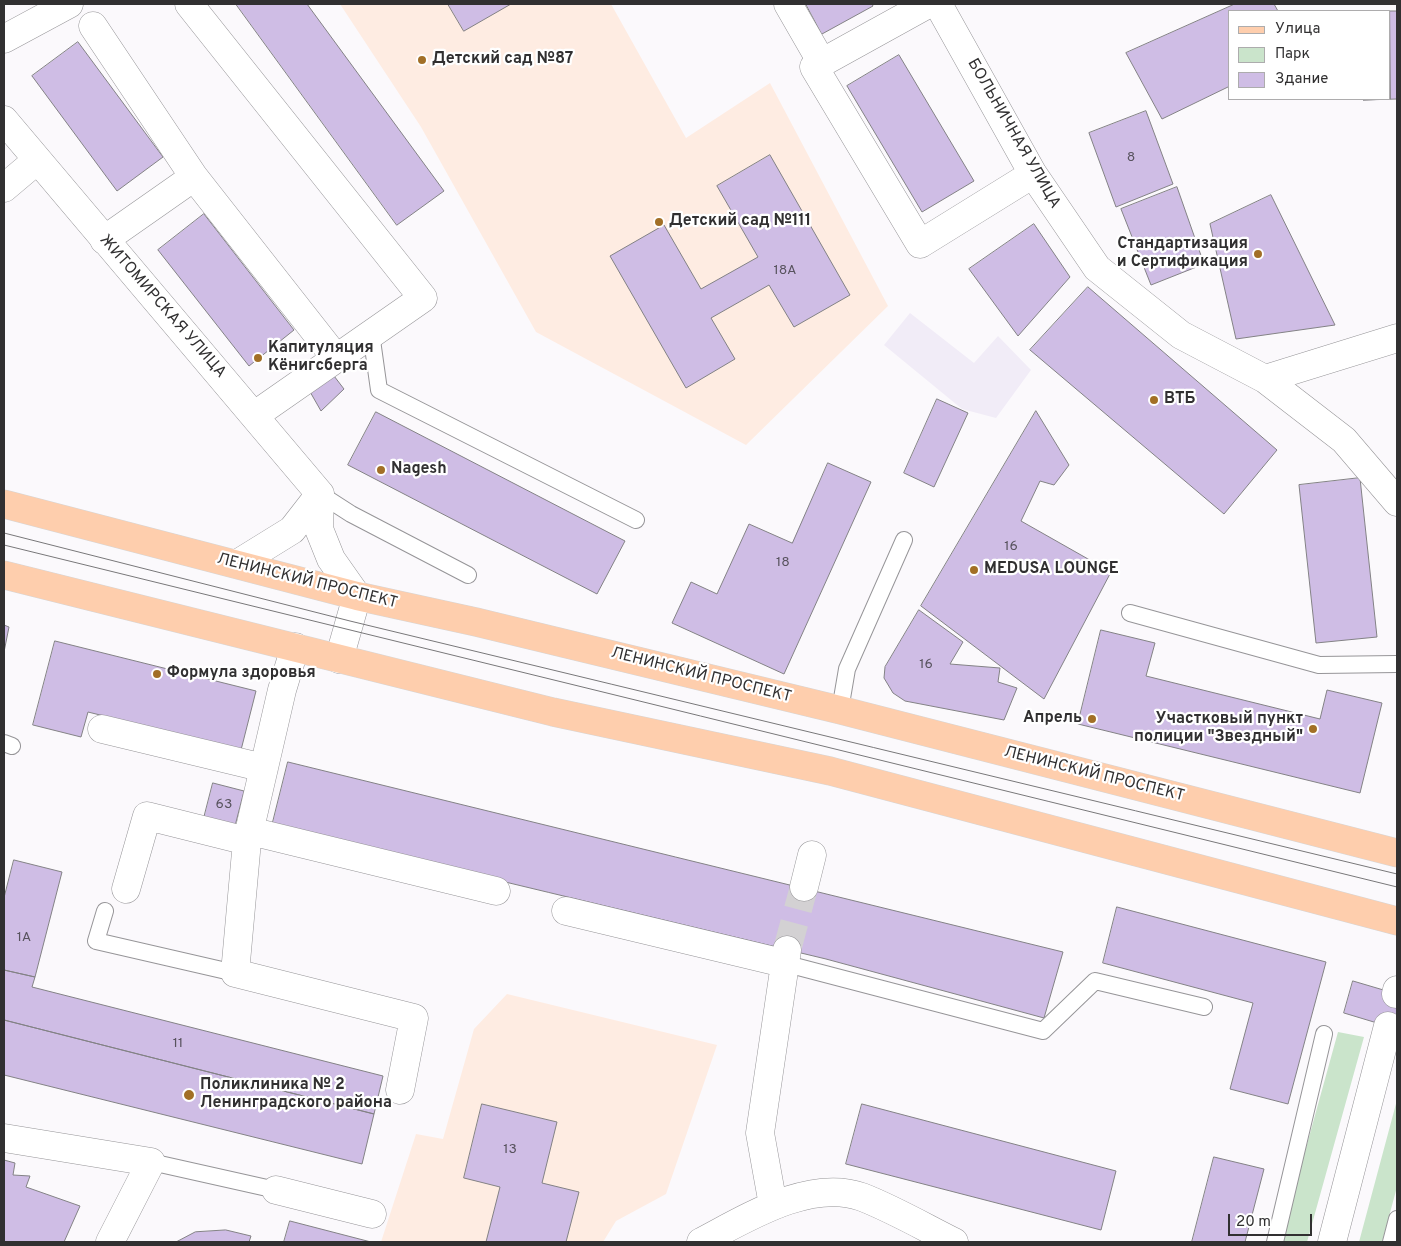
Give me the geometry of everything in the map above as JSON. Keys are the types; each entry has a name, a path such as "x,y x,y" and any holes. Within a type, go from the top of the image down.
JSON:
{"main road":[{"name":"ЛЕНИНСКИЙ ПРОСПЕКТ","path":"4,504 357,596 476,622 840,710 1397,853"},
{"path":"4,575 554,712 830,770 1397,921"}],"street":[{"path":"4,39 69,4"},
{"path":"189,4 423,298 255,415"},
{"path":"788,4 822,63"},
{"path":"942,6 814,67 920,244 1033,174"},
{"name":"БОЛЬНИЧНАЯ УЛИЦА","path":"942,6 1033,174 1097,268 1182,335 1265,379 1344,440 1397,502"},
{"path":"93,26 194,177 336,358"},
{"name":"ЖИТОМИРСКАЯ УЛИЦА","path":"4,120 36,161 255,415 320,494"},
{"path":"4,188 36,161"},
{"path":"104,240 194,177"},
{"path":"1265,379 1397,338"},
{"path":"237,564 292,530 320,494"},
{"path":"320,494 319,529 331,559 357,596 338,659"},
{"path":"295,647 248,836 235,973 414,1018 400,1090"},
{"path":"102,729 264,768"},
{"path":"126,889 147,816 248,836 496,891"},
{"path":"804,887 812,855"},
{"path":"566,911 785,956 760,1132 773,1205"},
{"path":"1332,1242 1388,1026"},
{"path":"4,1138 151,1162 110,1242"},
{"path":"276,1190 372,1214"},
{"path":"701,1242 773,1205 807,1196 834,1192 860,1197 954,1242"}],"lane":[{"path":"371,333 379,390 636,520"},
{"path":"320,494 351,514 468,575"},
{"path":"840,710 847,669 904,540"},
{"path":"1130,613 1318,665 1397,664"},
{"path":"104,911 96,941 235,973"},
{"path":"785,956 1044,1031 1095,981 1204,1008"},
{"path":"1275,1242 1324,1034"},
{"path":"151,1162 276,1190"},
{"path":"1391,1242 1397,1218"}],"shaded area":[{"name":"Детский сад №111","path":"340,4 611,4 686,138 770,83 888,306 746,445 536,332 421,127"},
{"path":"910,313 974,363 998,336 1031,370 996,418 962,409 884,345"},
{"path":"507,994 717,1045 666,1194 616,1221 603,1242 381,1242 416,1134 443,1139 474,1029"}],"green space":[{"path":"1338,1032 1364,1037 1307,1242 1280,1242"},
{"path":"1397,1100 1397,1187 1382,1242 1359,1242"}],"building":[{"path":"236,4 307,4 444,191 397,225"},
{"path":"448,4 511,4 464,31"},
{"path":"806,4 872,4 873,6 822,34"},
{"path":"1235,4 1274,4 1277,10 1228,10 1228,87 1162,119 1126,53"},
{"path":"1391,11 1397,11 1397,99 1391,99"},
{"path":"78,42 163,157 117,191 32,76"},
{"path":"899,55 974,181 922,212 847,86"},
{"path":"1146,111 1173,184 1116,207 1089,133"},
{"path":"770,155 850,295 794,327 769,285 711,318 735,359 686,388 610,256 664,225 701,289 758,257 717,186"},
{"path":"1177,187 1204,264 1151,285 1121,209"},
{"name":"Стандартизация и Сертификация","path":"1271,195 1335,325 1236,339 1210,224"},
{"path":"204,214 294,330 249,366 158,250"},
{"path":"1034,224 1070,277 1018,336 969,269"},
{"name":"ВТБ","path":"1088,287 1277,450 1224,514 1030,350"},
{"path":"331,372 344,389 321,411 309,390"},
{"path":"937,399 968,413 934,487 904,473"},
{"path":"1036,411 1069,465 1054,485 1040,481 1021,521 1111,572 1044,699 921,606"},
{"path":"376,412 625,541 597,594 348,465"},
{"path":"828,463 871,482 784,674 672,623 691,582 717,594 749,524 792,543"},
{"path":"1360,478 1377,637 1316,643 1299,485"},
{"path":"919,610 963,642 950,664 1000,668 998,682 1017,688 1004,720 905,701 893,693 884,678 885,667"},
{"path":"4,625 9,627 4,652"},
{"path":"1101,630 1155,643 1146,676 1320,719 1327,690 1382,703 1360,793 1078,724"},
{"path":"55,641 256,691 241,750 88,712 81,737 33,725"},
{"path":"288,762 1063,952 1044,1018 826,959 272,826"},
{"path":"213,783 244,791 235,826 204,818"},
{"path":"14,860 62,872 35,977 4,970 4,898"},
{"path":"1117,907 1326,962 1288,1104 1230,1089 1253,1003 1103,963"},
{"path":"4,970 35,977 32,987 383,1076 374,1114 4,1020"},
{"path":"1353,981 1397,994 1397,1029 1344,1013"},
{"name":"Поликлиника № 2 Ленинградского района","path":"4,1020 374,1114 362,1164 4,1075"},
{"path":"482,1104 557,1122 542,1183 579,1192 566,1242 486,1242 500,1187 464,1178"},
{"path":"862,1104 1116,1171 1101,1230 846,1164"},
{"path":"1214,1157 1264,1169 1245,1242 1192,1242"},
{"path":"4,1160 15,1163 13,1175 30,1176 26,1187 80,1206 64,1242 4,1242"},
{"path":"290,1221 371,1242 284,1242"},
{"path":"226,1230 251,1236 249,1242 176,1242 195,1232"}],"tunnel":[{"path":"787,950 804,887"}],"tram line":[{"path":"4,533 350,621 1397,874"},
{"path":"4,545 1397,887"}],"place":[{"name":"Детский сад №87","path":"422,60"},
{"name":"Детский сад №111","path":"659,222"},
{"name":"Стандартизация и Сертификация","path":"1258,254"},
{"name":"Капитуляция Кёнигсберга","path":"258,358"},
{"name":"ВТБ","path":"1154,400"},
{"name":"Nagesh","path":"381,470"},
{"name":"MEDUSA LOUNGE","path":"974,570"},
{"name":"Формула здоровья","path":"157,674"},
{"name":"Апрель","path":"1092,719"},
{"name":"Участковый пункт полиции \"Звездный\"","path":"1313,729"},
{"name":"Поликлиника № 2 Ленинградского района","path":"189,1095"}]}
